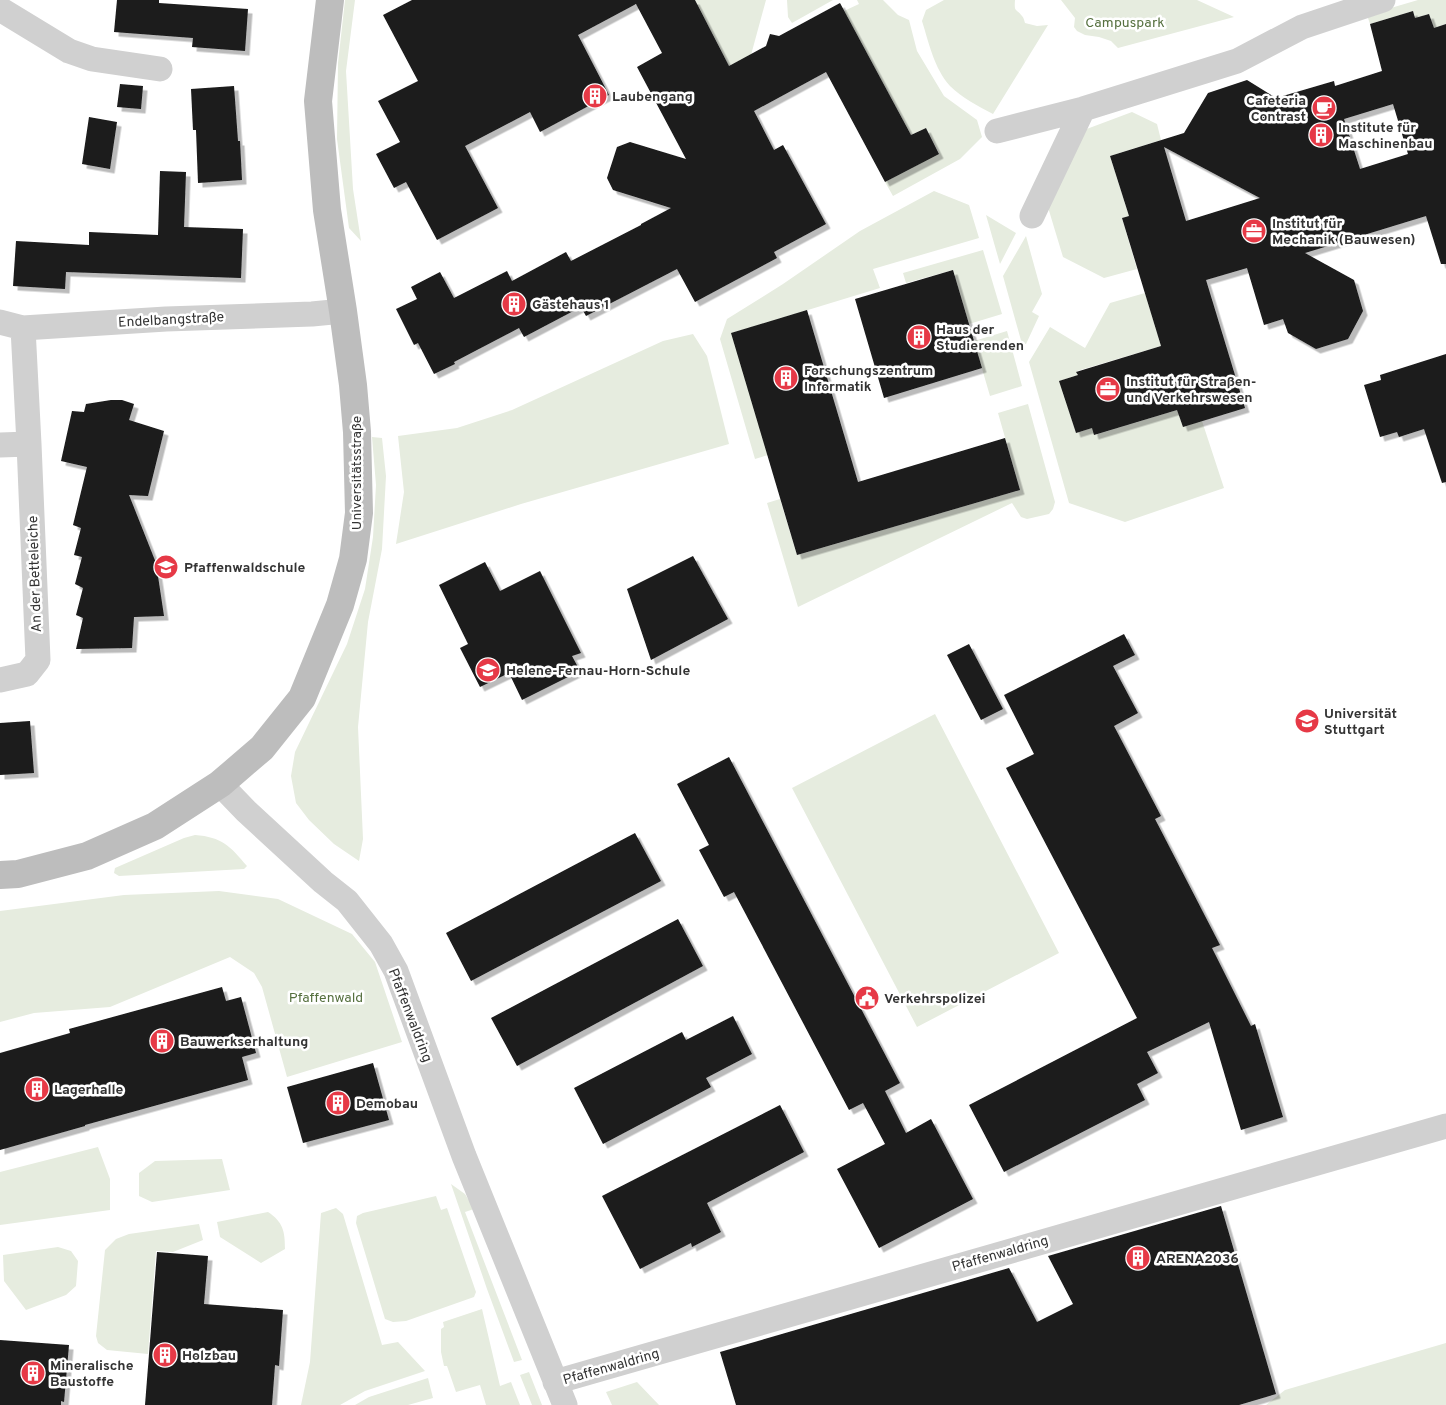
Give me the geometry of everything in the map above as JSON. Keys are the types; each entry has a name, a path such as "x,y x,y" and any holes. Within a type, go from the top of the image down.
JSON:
{"street":[{"name":"Universitätsstraße","path":"0,875 18,874 87,856 156,826 220,784 262,748 302,698 340,605 353,559 359,513 357,432 343,311 327,210 318,101 330,0"},
{"path":"997,131 1083,109 1236,61 1302,27 1383,0"},
{"path":"0,9 69,51 92,59 160,69"},
{"path":"1032,216 1083,109"},
{"name":"Endelbangstraße","path":"11,325 312,314 343,311"},
{"name":"An der Betteleiche","path":"0,680 27,674 38,660 29,444 11,325"},
{"path":"0,445 29,444"},
{"name":"Pfaffenwaldring","path":"220,784 323,882 347,901 381,944 396,971 464,1156 565,1405"},
{"name":"Pfaffenwaldring","path":"555,1382 1446,1126"}],"green space":[{"path":"345,0 355,0 346,71 353,189 361,241 349,228 337,139 338,63"},
{"path":"695,0 766,0 751,55 729,66"},
{"path":"787,0 833,0 792,23 788,17"},
{"path":"857,0 883,0 898,15 909,20 917,51 944,96 977,120 982,137 960,159 893,196 885,182 939,153 926,128 911,135 844,11 859,4"},
{"path":"944,0 1015,0 1015,9 1023,17 1025,23 1037,26 1048,25 993,114 970,101 950,86 936,63 922,21 926,10"},
{"name":"Campuspark","path":"1061,0 1197,0 1234,17 1118,48 1111,41 1085,35 1077,31 1074,27 1075,18"},
{"path":"1418,0 1446,0 1446,24 1434,28 1429,14 1415,18 1413,11 1370,24 1367,15"},
{"path":"1132,112 1157,124 1161,140 1110,156 1129,216 1122,218 1137,269 1104,278 1063,257 1047,204 1084,130"},
{"path":"934,191 969,205 979,238 873,269 880,288 732,333 768,455 755,459 720,339 727,319 783,284 860,231"},
{"path":"986,215 1016,233 1000,264"},
{"path":"1026,236 1042,294 1032,312 1039,316 1026,344 1022,344 1003,276"},
{"path":"983,250 1002,314 969,324 953,270 906,283 903,273"},
{"path":"1145,293 1161,346 1077,371 1078,375 1060,381 1076,433 1092,428 1095,435 1177,410 1183,426 1202,421 1224,488 1125,522 1069,503 1029,362 1050,327 1085,348 1110,303"},
{"path":"1007,331 1022,386 990,396 974,341"},
{"path":"693,334 707,356 729,444 521,504 396,544 404,492 398,436 457,428 512,410 663,341"},
{"path":"1028,404 1055,502 1049,514 1027,519 1021,517 1012,503 798,607 767,503 780,499 797,555 1020,490 998,413"},
{"path":"372,437 382,438 386,476 382,549 368,622 358,727 363,839 359,861 334,844 309,820 296,803 291,776 295,752 347,644 365,589 373,537 376,485"},
{"path":"935,714 1059,953 917,1027 792,788"},
{"path":"195,835 219,840 230,848 247,866 244,869 119,876 114,873 115,868"},
{"name":"Pfaffenwald","path":"219,891 278,899 352,934 375,962 402,1042 287,1077 262,987 254,973 230,957 110,1007 34,1013 0,1022 0,911 124,895"},
{"path":"98,1147 110,1179 110,1210 0,1225 0,1172"},
{"path":"222,1159 230,1190 152,1202 139,1196 139,1173 155,1161"},
{"path":"451,1184 465,1194 474,1209 465,1212 522,1360 514,1362"},
{"path":"436,1196 441,1210 447,1208 476,1292 474,1297 406,1321 393,1322 385,1319 356,1223 357,1216"},
{"path":"336,1208 343,1214 382,1345 398,1342 425,1371 365,1391 340,1405 301,1405 310,1362 321,1213"},
{"path":"268,1212 277,1219 282,1227 285,1249 261,1263 220,1237 217,1222"},
{"path":"199,1224 203,1240 173,1252 156,1251 148,1354 107,1350 98,1343 96,1336 105,1250 116,1239 129,1234"},
{"path":"58,1247 71,1251 78,1261 76,1286 66,1295 26,1310 4,1281 3,1255"},
{"path":"482,1309 500,1386 511,1382 520,1405 486,1405 480,1385 456,1392 447,1366 444,1366 441,1352 441,1329 444,1327 443,1322"},
{"path":"1446,1343 1446,1405 1266,1405 1285,1390"},
{"path":"529,1372 542,1405 532,1405 520,1375"},
{"path":"428,1378 433,1398 408,1405 355,1405 369,1397"},
{"path":"637,1382 659,1405 612,1405 606,1392"}],"building":[{"path":"117,0 159,0 159,3 248,9 245,51 192,47 193,38 114,32"},
{"path":"412,0 695,0 729,66 766,46 770,34 779,36 840,3 911,135 926,128 939,154 885,182 826,72 754,111 774,150 783,145 826,224 774,252 777,258 695,302 677,269 586,316 581,307 524,337 519,328 434,374 418,343 414,345 396,309 417,299 411,287 440,272 454,298 507,271 512,281 566,252 571,261 671,208 613,190 607,178 617,147 630,142 686,159 637,67 662,53 636,4 578,35 609,95 540,132 530,112 465,146 498,208 437,240 406,182 394,188 376,154 400,142 378,101 418,81 383,15"},
{"path":"1413,11 1415,18 1429,14 1434,28 1446,24 1446,264 1441,264 1426,216 1305,253 1354,280 1363,311 1348,339 1316,349 1288,333 1283,319 1264,325 1247,268 1206,280 1245,408 1183,427 1177,410 1094,435 1092,428 1076,433 1059,381 1078,375 1076,372 1161,346 1122,218 1129,216 1110,156 1184,133 1208,93 1247,80 1276,98 1334,81 1335,86 1382,71 1370,24","holes":["1393,104 1408,154 1360,169 1344,119","1164,147 1260,198 1186,221"]},
{"path":"120,84 143,86 141,109 117,107"},
{"path":"234,86 242,180 198,183 196,130 193,130 191,89"},
{"path":"89,117 117,122 110,169 82,164"},
{"path":"160,171 186,172 184,227 243,229 241,278 66,272 65,289 13,286 16,241 89,245 89,232 158,235"},
{"name":"Haus der Studierenden","path":"953,270 982,368 884,398 855,299"},
{"path":"807,310 858,482 1005,438 1020,490 797,555 731,333"},
{"path":"1446,354 1446,482 1442,483 1424,429 1399,437 1397,432 1380,437 1364,385 1381,380 1380,375"},
{"name":"Pfaffenwaldschule","path":"122,400 134,404 129,420 164,431 148,496 129,495 156,563 164,616 134,617 132,648 76,649 83,618 76,615 83,588 75,584 82,557 74,555 81,528 73,525 87,467 61,461 72,411 84,412 86,404"},
{"path":"693,556 728,619 651,660 627,589"},
{"path":"485,562 500,591 540,571 581,653 572,656 580,671 522,700 509,673 480,687 460,648 468,644 439,585"},
{"path":"1124,634 1135,655 1113,666 1138,713 1114,726 1161,816 1155,819 1220,945 1212,948 1251,1026 1255,1024 1283,1117 1241,1130 1209,1022 1147,1052 1158,1073 1137,1084 1145,1100 1004,1172 969,1105 1137,1018 1006,768 1034,754 1004,695"},
{"path":"969,644 1003,709 981,720 947,655"},
{"path":"30,721 34,773 0,775 0,723"},
{"path":"729,757 900,1083 885,1091 906,1133 931,1119 973,1199 879,1248 837,1169 885,1144 863,1103 849,1110 734,892 724,897 699,850 709,845 677,784"},
{"path":"635,833 661,881 471,981 446,933"},
{"path":"678,919 703,966 517,1066 491,1018"},
{"name":"Bauwerkserhaltung","path":"222,987 226,1001 241,997 256,1053 242,1057 248,1080 0,1150 0,1053 70,1033 69,1029"},
{"path":"733,1016 752,1054 706,1078 711,1087 603,1144 574,1088 682,1032 686,1040"},
{"name":"Demobau","path":"373,1063 389,1120 303,1143 287,1087"},
{"path":"780,1105 804,1152 707,1203 721,1232 692,1247 691,1243 640,1269 602,1196"},
{"name":"ARENA2036","path":"1221,1206 1276,1394 1239,1405 736,1405 720,1352 1009,1268 1037,1322 1073,1304 1048,1256"},
{"path":"157,1252 208,1256 204,1304 283,1310 279,1366 275,1365 272,1405 145,1405"},
{"name":"Mineralische Baustoffe","path":"0,1340 69,1345 64,1402 61,1401 61,1405 0,1405"}],"place":[{"name":"Laubengang","path":"595,96"},
{"name":"Cafeteria Contrast","path":"1324,108"},
{"name":"Institute für Maschinenbau","path":"1321,135"},
{"name":"Institut für Mechanik (Bauwesen)","path":"1254,231"},
{"name":"Gästehaus 1","path":"514,304"},
{"name":"Haus der Studierenden","path":"919,337"},
{"name":"Forschungszentrum Informatik","path":"786,378"},
{"name":"Institut für Straßen- und Verkehrswesen","path":"1108,389"},
{"name":"Pfaffenwaldschule","path":"166,567"},
{"name":"Helene-Fernau-Horn-Schule","path":"488,670"},
{"name":"Universität Stuttgart","path":"1307,721"},
{"name":"Verkehrspolizei","path":"867,998"},
{"name":"Bauwerkserhaltung","path":"162,1041"},
{"name":"Lagerhalle","path":"37,1089"},
{"name":"Demobau","path":"338,1103"},
{"name":"ARENA2036","path":"1138,1258"},
{"name":"Holzbau","path":"165,1355"},
{"name":"Mineralische Baustoffe","path":"33,1373"}]}
